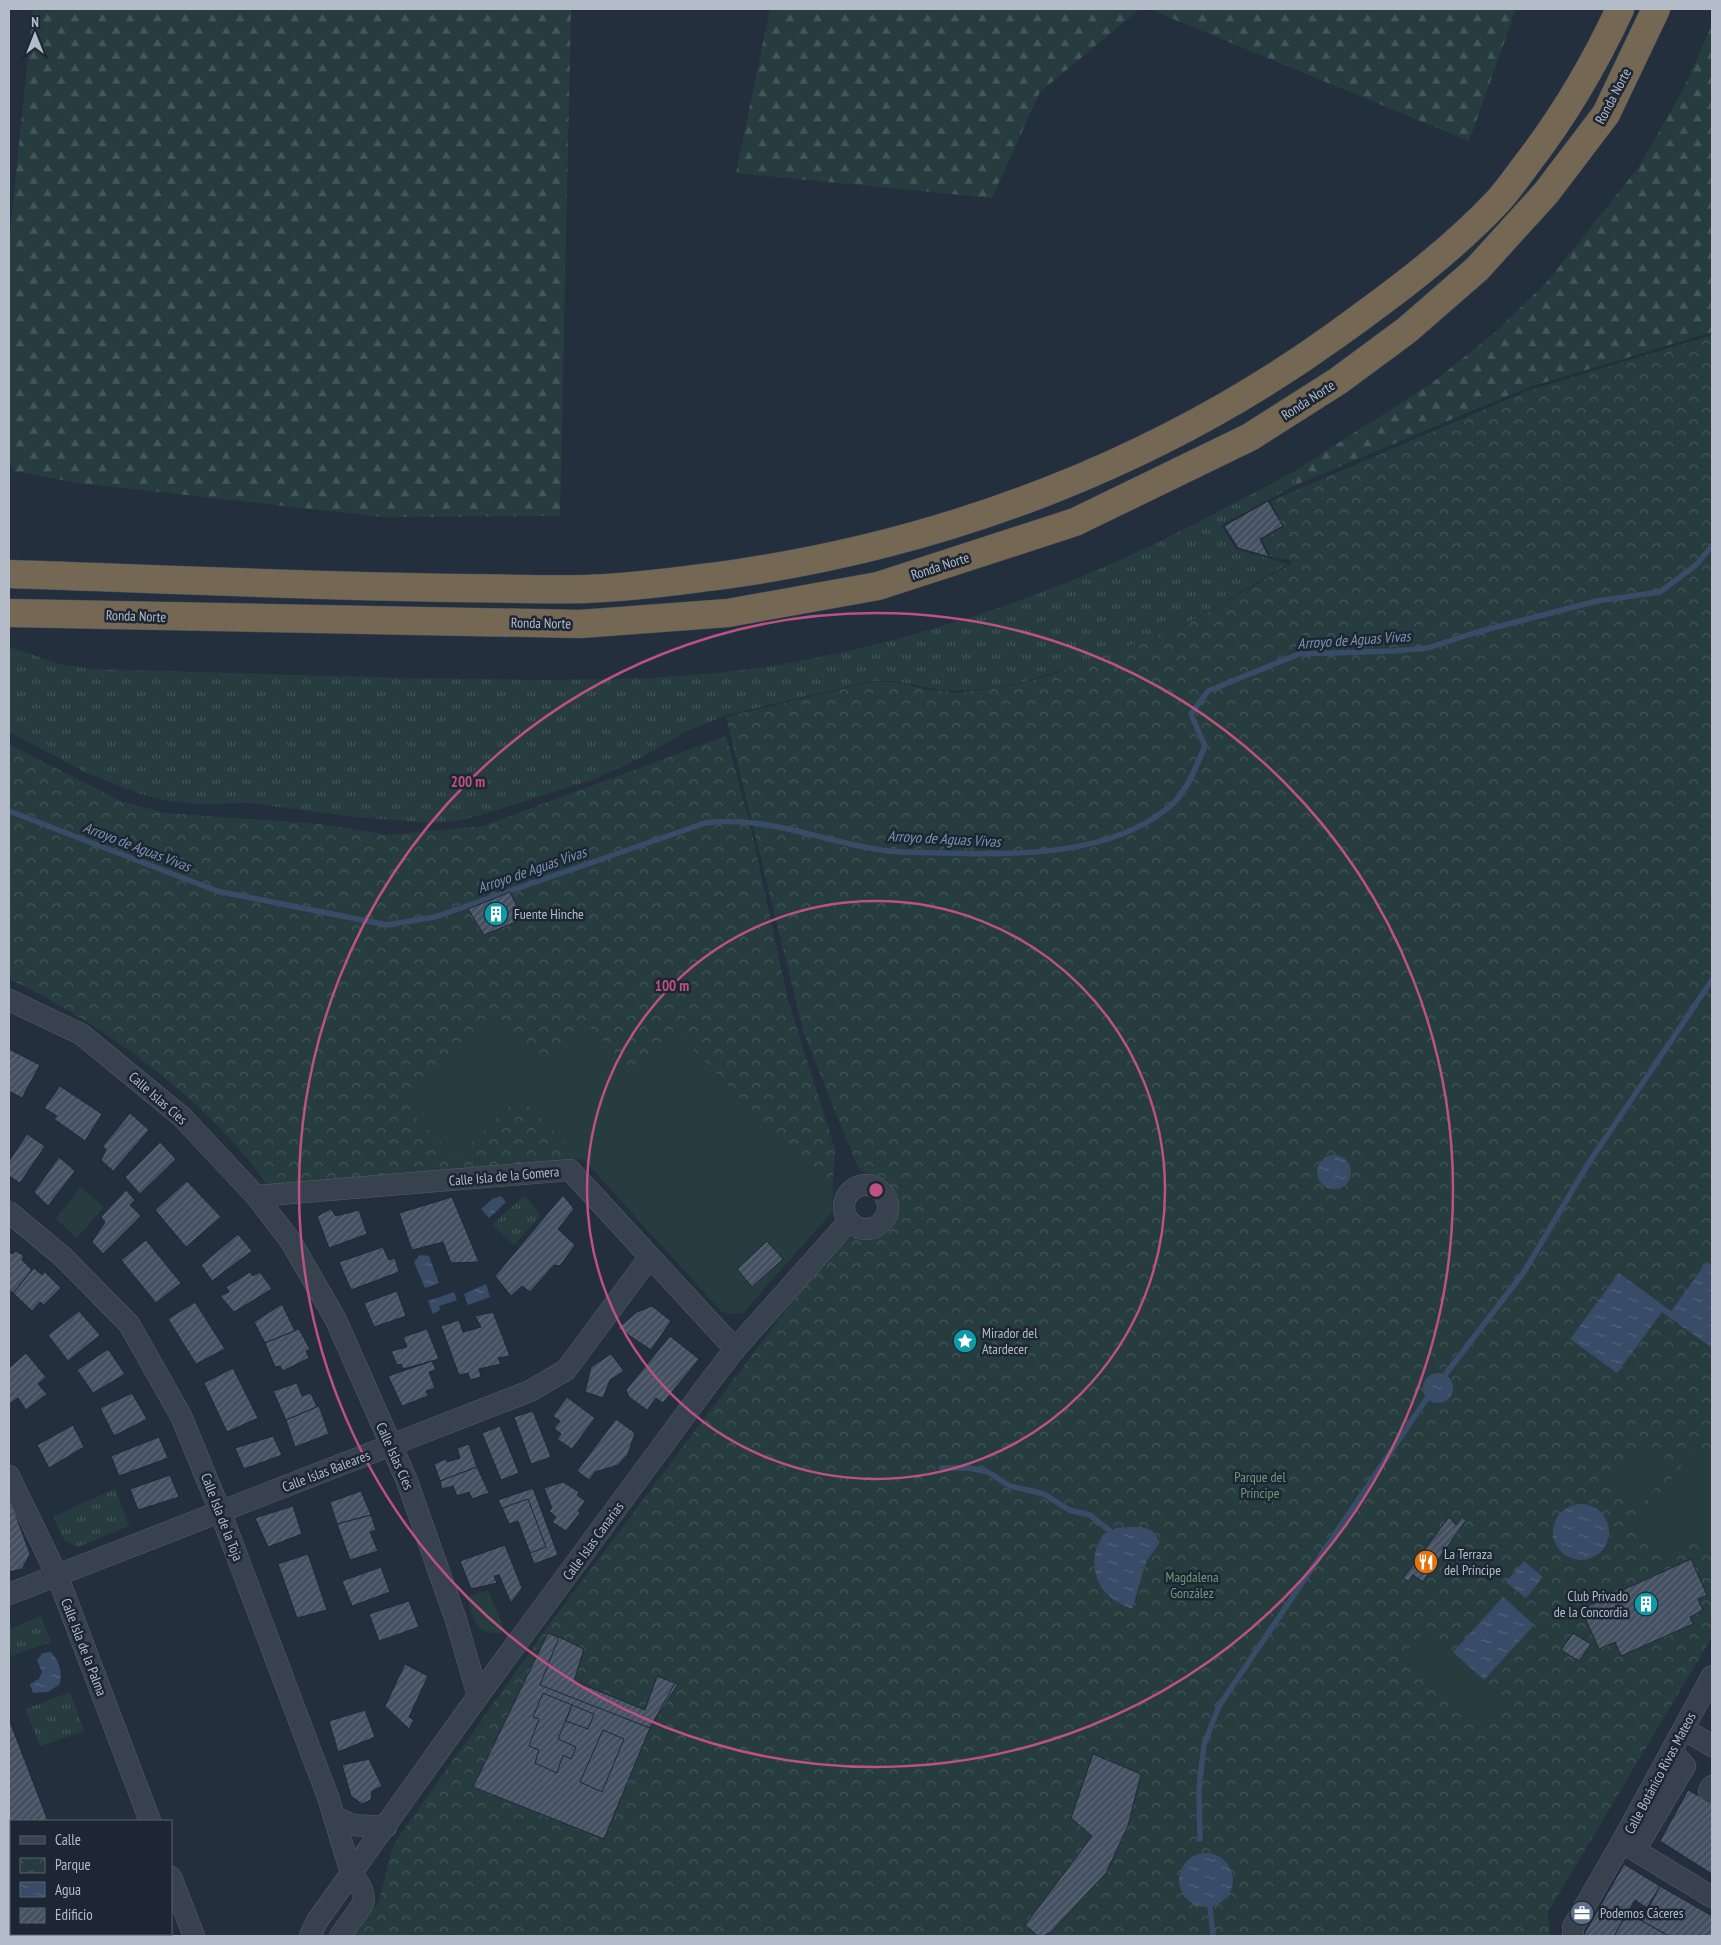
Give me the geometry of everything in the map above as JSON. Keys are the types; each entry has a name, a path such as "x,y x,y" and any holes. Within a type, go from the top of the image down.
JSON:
{"highway":[{"path":"9,574 382,587 585,589 686,581 778,567 876,546 966,521 1054,489 1105,467 1147,448 1230,405 1302,359 1434,261 1499,200 1547,138 1586,78 1620,9"},
{"name":"Ronda Norte","path":"9,613 580,624 728,613 878,586 1075,522 1250,437 1338,380 1407,330 1477,269 1546,193 1606,114 1656,9"}],"street":[{"name":"Calle Islas Cíes","path":"9,1000 81,1034 182,1117 256,1196 281,1228 336,1320 407,1481 456,1620 478,1696"},
{"name":"Calle Isla de la Gomera","path":"256,1196 570,1170 649,1258 735,1349"},
{"path":"281,1228 292,1194"},
{"name":"Calle Isla de la Toja","path":"9,1212 63,1257 129,1324 181,1416 220,1511 335,1817 351,1873"},
{"name":"Calle Islas Canarias","path":"312,1935 317,1921 478,1696 735,1349 849,1221"},
{"name":"Calle Islas Baleares","path":"9,1594 530,1391 566,1370 649,1258"},
{"name":"Calle Isla de la Palma","path":"9,1476 57,1575 150,1820"},
{"name":"Calle Botánico Rivas Mateos","path":"1574,1936 1573,1927 1629,1846 1672,1751 1712,1676"},
{"path":"1684,1729 1712,1746"},
{"path":"1712,1786 1709,1791 1712,1793"},
{"path":"335,1817 352,1825 386,1827"},
{"path":"1629,1846 1712,1897"},
{"path":"340,1936 365,1899 357,1880 351,1873"},
{"path":"172,1880 194,1936"}],"green space":[{"path":"33,9 571,9 560,516 383,517 79,483 14,471 9,461 9,242"},
{"path":"770,9 1140,9 1040,92 992,198 736,173"},
{"path":"1149,9 1516,9 1469,141"},
{"path":"1712,25 1712,332 1526,388 1298,484 1293,472 1432,383 1493,334 1547,282 1638,168 1683,90"},
{"name":"Parque del Príncipe","path":"1712,335 1712,1637 1548,1912 1550,1936 353,1936 379,1901 392,1849 400,1835 551,1622 838,1241 866,1236 888,1228 892,1225 899,1210 889,1181 859,1170 804,1034 726,717 871,682 895,682 923,689 957,693 1020,684 1050,675 1187,624 1291,564 1292,561 1270,556 1262,539 1283,527 1271,501 1527,391"},
{"path":"1293,472 1298,484 1221,525 1236,549 1288,564 1186,624 1087,662 1020,683 981,689 944,691 895,681 871,681 727,715 689,730 642,757 595,779 457,821 433,823 355,817 250,803 194,804 163,800 138,793 87,773 9,732 9,647 59,664 93,669 522,680 650,678 693,675 736,671 820,657 928,630 1035,595 1152,545"},
{"path":"726,736 751,828 788,1000 835,1149 833,1182 820,1185 675,1030 632,1071 585,1023 456,1157 519,1097 583,1159 269,1188 246,1157 218,1126 152,1068 116,1041 80,1018 9,979 9,744 120,801 165,813 321,824 388,835 483,826"},
{"path":"495,1016 545,1064 585,1023 632,1071 675,1030 820,1185 833,1182 832,1212 743,1313 730,1314 721,1311 583,1159 519,1097 456,1158 414,1115 412,1098"},
{"path":"80,1187 104,1207 77,1238 56,1219"},
{"path":"525,1195 540,1216 514,1245 492,1225"},
{"path":"1646,1442 1674,1467 1640,1506 1612,1481"},
{"path":"1704,1454 1712,1461 1712,1557 1692,1539 1672,1563 1630,1527 1691,1455"},
{"path":"115,1489 129,1526 78,1547 68,1543 59,1531 54,1516"},
{"path":"488,1590 504,1628 500,1633 484,1631 476,1624 467,1597"},
{"path":"41,1616 51,1642 11,1656 9,1629"},
{"path":"1422,1634 1462,1671 1442,1691 1403,1655"},
{"path":"1463,1672 1503,1708 1484,1728 1444,1692"},
{"path":"70,1692 84,1731 40,1746 25,1709"}],"water":[{"path":"1334,1155 1341,1156 1346,1160 1350,1165 1350,1179 1346,1184 1341,1188 1334,1189 1327,1188 1322,1184 1318,1179 1317,1172 1318,1165 1322,1160 1327,1156"},
{"path":"501,1196 506,1202 489,1218 481,1209 492,1199"},
{"path":"420,1255 429,1256 439,1283 425,1288 414,1262"},
{"path":"1707,1262 1712,1265 1712,1348 1662,1312 1617,1373 1570,1339 1619,1273 1671,1311"},
{"path":"486,1284 490,1297 468,1305 464,1294"},
{"path":"454,1292 457,1300 439,1306 440,1310 433,1314 428,1301"},
{"path":"1438,1373 1448,1378 1453,1388 1448,1398 1438,1403 1428,1398 1423,1388 1428,1378"},
{"path":"1581,1504 1592,1506 1601,1512 1607,1521 1609,1532 1607,1543 1601,1552 1592,1558 1581,1560 1570,1558 1561,1552 1555,1543 1553,1532 1555,1521 1561,1512 1570,1506"},
{"path":"1141,1527 1153,1531 1160,1542 1146,1562 1132,1609 1115,1601 1101,1587 1097,1579 1094,1561 1098,1544 1103,1536 1113,1529"},
{"path":"1524,1561 1543,1577 1526,1598 1506,1582"},
{"path":"1503,1597 1534,1625 1484,1680 1453,1652"},
{"path":"51,1652 60,1667 60,1684 48,1692 33,1693 30,1684 39,1679 42,1672 37,1660 43,1653"},
{"path":"1206,1853 1216,1855 1225,1861 1231,1870 1233,1880 1231,1890 1225,1899 1216,1905 1206,1907 1196,1905 1187,1899 1181,1890 1179,1880 1181,1870 1187,1861 1196,1855"}],"building":[{"path":"1268,501 1283,526 1260,539 1269,557 1238,548 1224,526"},
{"name":"Fuente Hinche","path":"510,892 523,919 484,935 468,909"},
{"path":"9,1049 40,1065 22,1098 9,1091"},
{"path":"60,1086 102,1114 85,1141 54,1119 57,1116 44,1108"},
{"path":"130,1113 149,1130 113,1171 101,1160 106,1150 103,1146"},
{"path":"27,1134 45,1146 20,1183 9,1176 9,1161"},
{"path":"160,1142 176,1159 140,1194 125,1177"},
{"path":"59,1157 75,1171 48,1206 34,1192"},
{"path":"187,1181 221,1217 186,1247 155,1210"},
{"path":"126,1190 135,1200 130,1205 141,1216 103,1254 92,1242 105,1222 101,1217"},
{"path":"563,1195 574,1209 558,1229 575,1245 560,1266 554,1265 530,1292 522,1286 511,1296 495,1276"},
{"path":"452,1197 479,1262 451,1263 443,1242 412,1250 399,1213"},
{"path":"331,1209 336,1216 359,1210 367,1234 329,1248 317,1216"},
{"path":"238,1234 252,1251 212,1281 201,1265"},
{"path":"146,1240 181,1283 156,1303 121,1260"},
{"path":"767,1241 783,1259 752,1287 737,1269"},
{"path":"383,1247 389,1260 395,1258 399,1272 351,1290 339,1262"},
{"path":"9,1251 12,1254 16,1251 24,1256 22,1260 32,1270 13,1293 9,1290"},
{"path":"34,1268 42,1275 45,1272 61,1288 44,1305 40,1302 32,1311 13,1293"},
{"path":"250,1272 253,1276 260,1272 272,1289 234,1312 220,1296 229,1292 226,1287"},
{"path":"397,1291 406,1316 374,1327 364,1303"},
{"path":"195,1302 225,1349 196,1364 168,1319"},
{"path":"282,1304 295,1331 265,1343 254,1322"},
{"path":"652,1306 671,1321 651,1350 618,1328 637,1312"},
{"path":"79,1311 100,1335 68,1361 48,1335"},
{"path":"493,1312 510,1356 498,1358 501,1364 479,1369 481,1377 470,1380 468,1373 459,1375 441,1326 459,1320 463,1332 481,1327 475,1316"},
{"path":"299,1329 310,1349 306,1351 309,1358 283,1371 280,1366 275,1367 265,1343"},
{"path":"427,1329 439,1359 403,1369 401,1364 397,1365 391,1351 407,1347 403,1337"},
{"path":"670,1336 699,1359 663,1403 656,1398 647,1410 629,1397 626,1390"},
{"path":"108,1349 125,1374 93,1393 77,1370"},
{"path":"26,1353 46,1377 38,1384 47,1394 26,1410 18,1398 9,1404 9,1368"},
{"path":"611,1354 624,1371 610,1380 603,1398 585,1392 591,1367"},
{"path":"432,1361 436,1370 429,1372 435,1388 426,1391 428,1396 402,1406 388,1376"},
{"path":"233,1368 258,1418 227,1432 204,1383"},
{"path":"297,1383 302,1396 311,1393 317,1407 286,1420 273,1391"},
{"path":"132,1393 147,1419 114,1436 100,1408"},
{"path":"567,1397 595,1418 572,1449 557,1439 561,1434 554,1428 560,1421 553,1416"},
{"path":"319,1406 329,1434 295,1447 286,1420"},
{"path":"533,1411 551,1457 531,1464 514,1417"},
{"path":"616,1419 635,1433 628,1454 618,1465 595,1472 589,1480 577,1471"},
{"path":"73,1425 84,1447 49,1468 37,1445"},
{"path":"500,1426 519,1473 501,1480 482,1433"},
{"path":"273,1436 282,1455 244,1469 235,1448"},
{"path":"159,1437 168,1458 119,1476 111,1456"},
{"path":"469,1444 477,1467 440,1481 434,1464 446,1459 447,1462 460,1458 457,1448"},
{"path":"477,1467 489,1493 472,1499 469,1492 457,1496 453,1486 442,1489 440,1481"},
{"path":"170,1475 179,1497 138,1510 130,1489"},
{"path":"563,1482 579,1492 577,1495 585,1501 578,1511 580,1513 566,1531 552,1522 556,1517 549,1511 552,1508 544,1488"},
{"path":"533,1488 558,1555 534,1564 518,1521 509,1524 498,1500"},
{"path":"361,1491 371,1515 337,1524 330,1502"},
{"path":"9,1496 30,1554 22,1569 9,1572"},
{"path":"528,1499 546,1547 530,1553 518,1521 509,1524 502,1508"},
{"path":"293,1506 302,1534 268,1547 255,1518"},
{"path":"371,1515 376,1530 370,1532 378,1551 350,1560 337,1524"},
{"name":"La Terraza del Príncipe","path":"1449,1517 1456,1525 1462,1517 1466,1520 1423,1582 1413,1575 1409,1582 1403,1578"},
{"path":"505,1545 522,1588 511,1603 499,1575 494,1576 497,1583 471,1589 460,1561"},
{"path":"308,1554 327,1610 297,1618 278,1564"},
{"name":"Club Privado de la Concordia","path":"1691,1559 1707,1595 1698,1599 1703,1610 1690,1617 1693,1624 1621,1656 1615,1642 1599,1649 1581,1609"},
{"path":"381,1567 390,1592 352,1606 342,1581"},
{"path":"409,1601 419,1627 379,1641 369,1614"},
{"path":"548,1633 584,1649 574,1681 645,1710 657,1676 678,1684 650,1728 604,1839 473,1787"},
{"path":"1573,1633 1591,1644 1579,1661 1561,1650"},
{"path":"559,1637 584,1649 574,1681 645,1710 657,1676 675,1683 650,1728 540,1685"},
{"path":"405,1664 428,1676 409,1717 414,1720 409,1729 385,1706"},
{"path":"543,1693 572,1705 558,1739 576,1747 571,1759 563,1755 557,1773 535,1763 539,1750 529,1746 539,1719 533,1717"},
{"path":"572,1705 594,1714 588,1729 566,1721"},
{"path":"365,1710 375,1737 338,1752 329,1721"},
{"path":"9,1719 48,1820 10,1820 10,1858"},
{"path":"603,1730 624,1739 602,1792 580,1782"},
{"path":"1093,1754 1141,1774 1128,1826 1106,1873 1051,1932 1044,1936 1038,1936 1025,1925 1092,1836 1071,1818"},
{"path":"369,1759 382,1786 372,1791 371,1800 362,1804 351,1796 342,1765"},
{"path":"1688,1790 1712,1803 1712,1874 1660,1841"},
{"path":"1624,1864 1660,1886 1647,1908 1635,1900 1614,1936 1583,1936"},
{"path":"1660,1886 1712,1916 1712,1936 1669,1936 1642,1921"},
{"path":"1628,1912 1642,1921 1669,1936 1614,1936"},
{"path":"40,1935 91,1936 41,1936"}],"waterway":[{"name":"Arroyo de Aguas Vivas","path":"9,811 217,891 387,925 435,917 705,823 729,822 775,826 864,847 895,852 1002,854 1062,849 1091,844 1119,835 1145,823 1175,801 1190,779 1205,746 1191,714 1208,691 1299,654 1428,648 1477,632 1597,601 1660,592 1696,565 1712,546"},
{"path":"1445,1375 1524,1272 1588,1164 1712,980"},
{"path":"1200,1839 1199,1789 1204,1745 1219,1706 1427,1398"},
{"path":"942,1468 969,1468 988,1472 1010,1486 1044,1494 1069,1510 1090,1515 1110,1531"},
{"path":"1210,1907 1213,1936"}],"place":[{"name":"Fuente Hinche","path":"496,914"},
{"name":"Mirador del Atardecer","path":"965,1341"},
{"name":"La Terraza del Príncipe","path":"1426,1562"},
{"name":"Club Privado de la Concordia","path":"1646,1604"},
{"name":"Podemos Cáceres","path":"1582,1913"}],"park label":[{"name":"Magdalena González","path":"1192,1585"}]}
